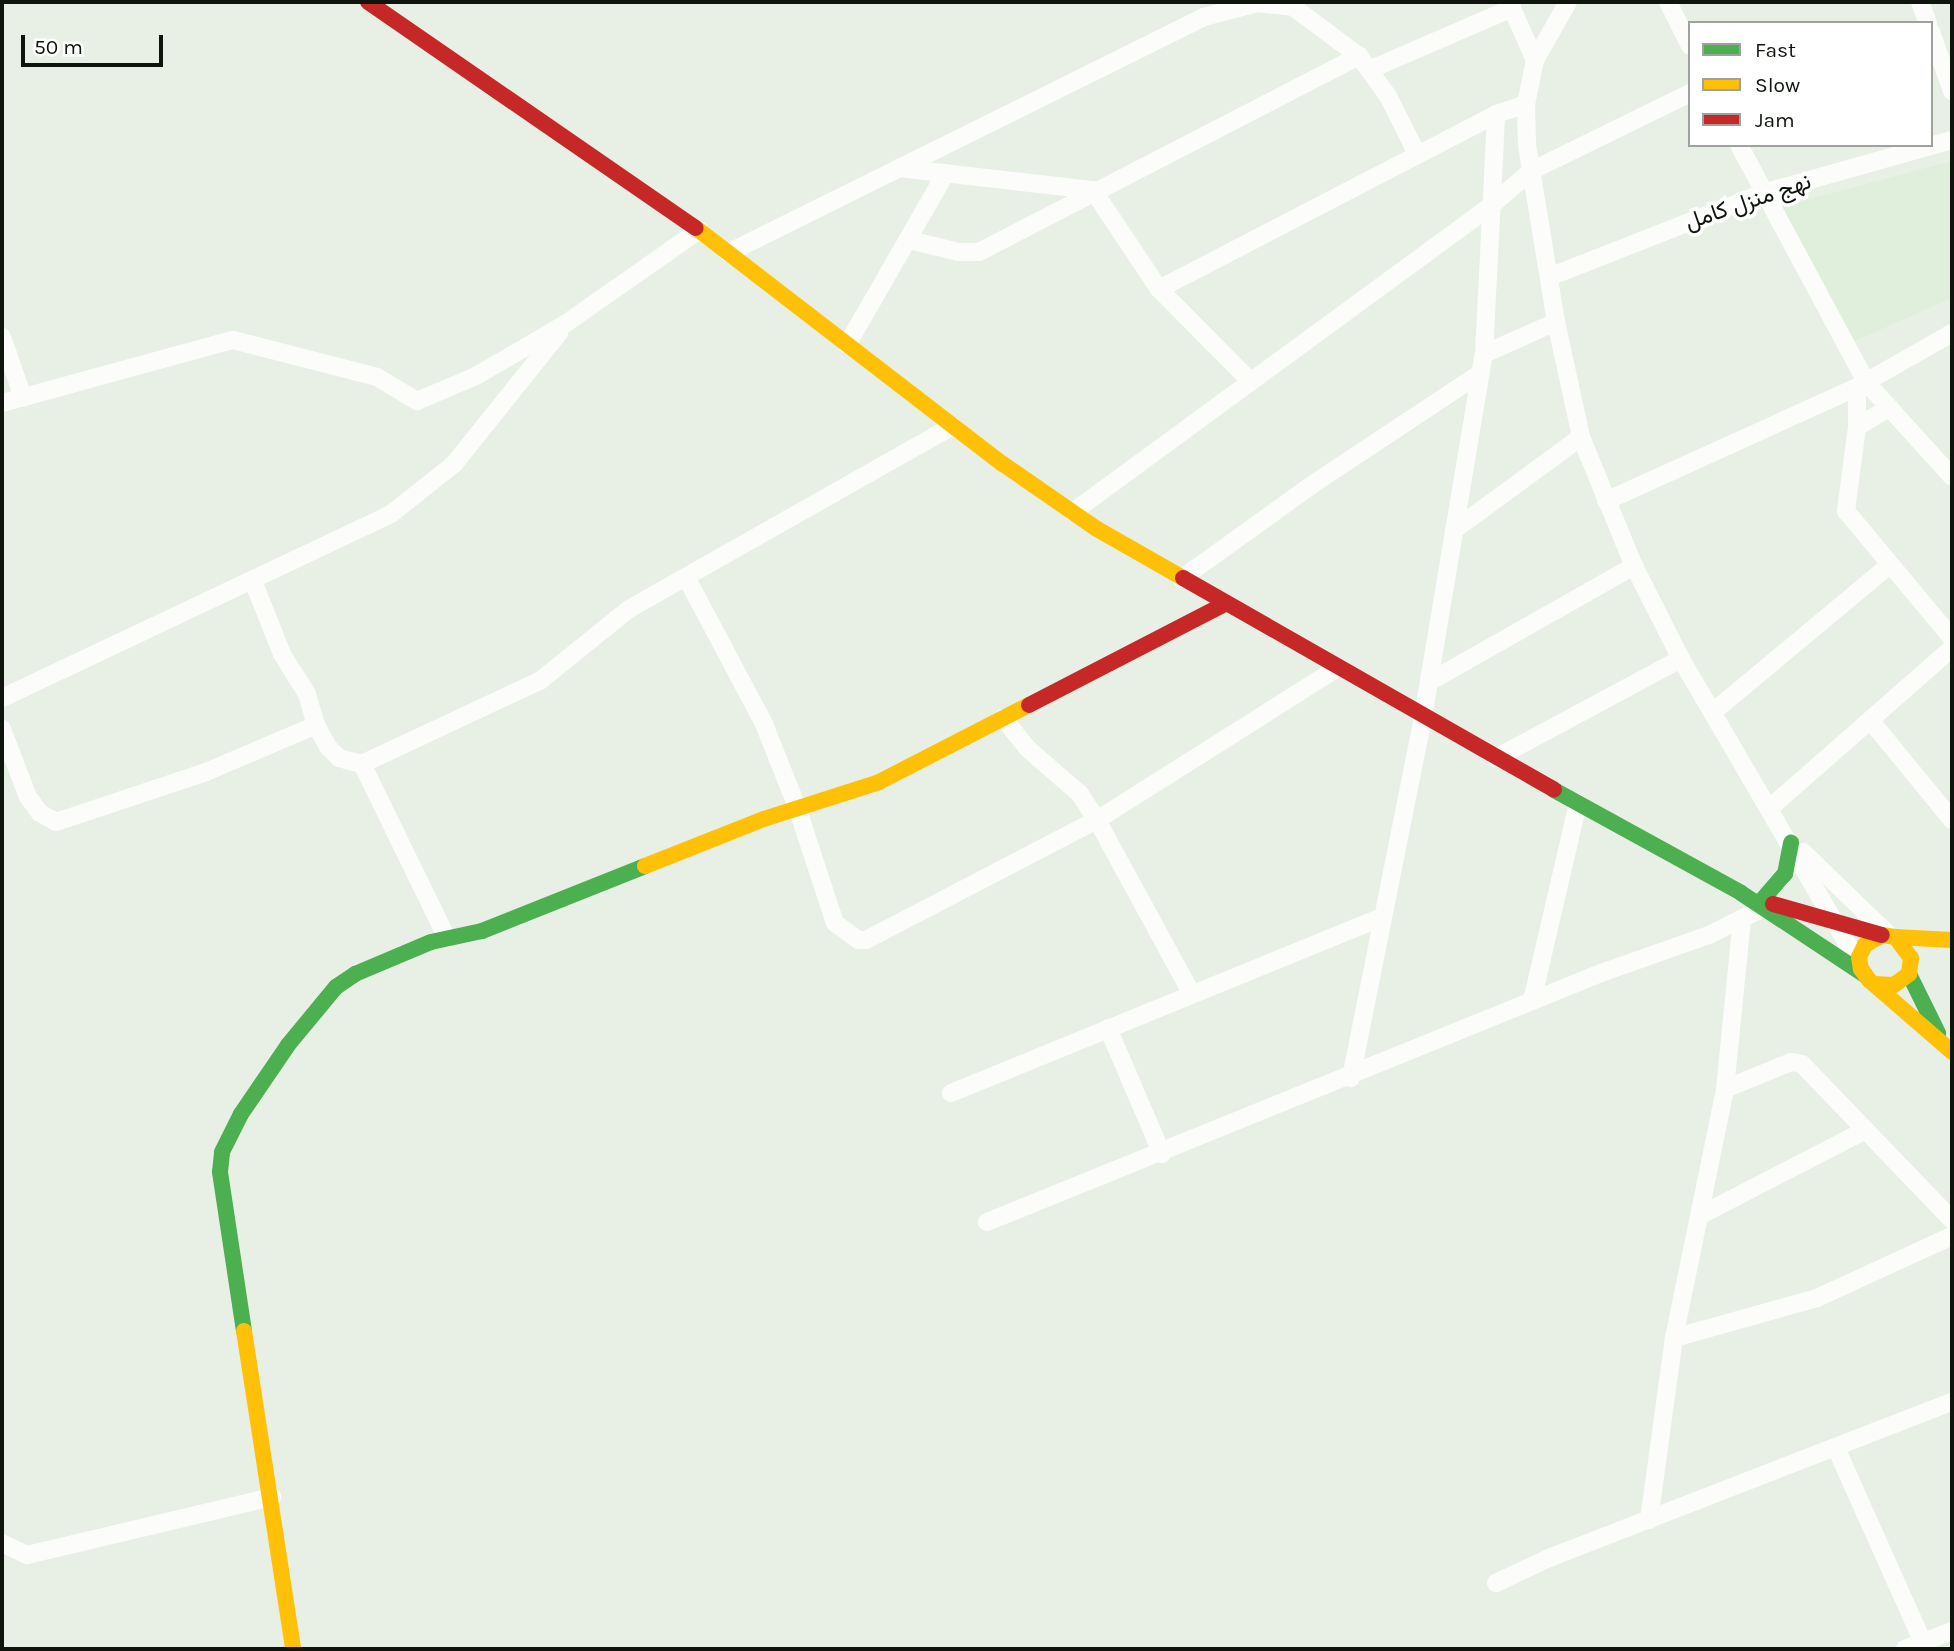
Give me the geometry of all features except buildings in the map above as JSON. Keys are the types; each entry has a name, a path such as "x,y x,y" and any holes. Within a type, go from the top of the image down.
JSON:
{"street":[{"path":"368,2 538,115 699,230 953,426 1073,512 1181,579 1741,893 1766,904 1833,924 1888,936 1952,940"},
{"path":"1568,2 1535,60 1526,104 1531,171 1556,322 1581,437 1606,501 1634,566 1681,659 1771,807 1833,924 1866,974 1894,985 1911,969 1952,947"},
{"path":"1668,2 1688,42"},
{"path":"1920,2 1927,21"},
{"path":"728,253 898,167 1225,10 1257,3 1283,3 1302,12 1364,63 1417,154"},
{"path":"909,240 959,253 979,252 1093,190 1364,63 1510,5 1535,60"},
{"path":"1933,38 1952,91"},
{"path":"1073,512 1492,205 1531,171 1688,94"},
{"path":"1159,289 1496,114 1526,104"},
{"path":"1351,1078 1423,717 1485,354 1496,114"},
{"name":"نهج منزل كامل","path":"1933,146 1952,141"},
{"path":"1740,147 1861,384 1889,408 1952,477"},
{"name":"نهج منزل كامل","path":"1549,277 1763,193 1930,147"},
{"path":"898,167 1093,190 1159,289 1250,381"},
{"path":"847,345 946,173"},
{"path":"2,403 233,340 377,377 417,401 476,376 565,324 699,230"},
{"path":"1485,354 1556,322"},
{"path":"2,698 391,514 426,490 454,464 565,324"},
{"path":"1606,501 1861,384 1952,333"},
{"path":"2,337 23,397"},
{"path":"1181,579 1313,484 1481,373"},
{"path":"1861,384 1846,511 1888,566 1952,638"},
{"path":"1857,427 1889,408"},
{"path":"253,581 282,654 307,694 316,725 339,758 362,765 541,680 629,609 953,426"},
{"path":"1454,530 1581,437"},
{"path":"1429,681 1634,566"},
{"path":"1713,712 1888,566"},
{"path":"686,578 764,724 797,807 835,923 858,940 866,940 1097,820 1337,668"},
{"path":"293,1649 272,1497 220,1172 222,1152 241,1114 288,1045 336,988 355,974 447,938 482,931 797,807 879,782 1224,604"},
{"path":"1771,807 1952,648"},
{"path":"1496,758 1681,659"},
{"path":"1003,718 1028,749 1080,794 1097,820 1192,994"},
{"path":"1870,720 1952,820"},
{"path":"2,729 28,797 40,813 56,822 206,772 316,725"},
{"path":"362,765 447,938"},
{"path":"1532,1002 1578,803"},
{"path":"987,1222 1742,920 1766,904 1785,874 1788,838"},
{"path":"1788,838 1888,936 1905,946 1911,969 1941,1039"},
{"path":"1766,904 1866,974 1941,1039 1952,1052"},
{"path":"950,1093 1383,917"},
{"path":"1649,1520 1674,1338 1725,1089 1742,920"},
{"path":"1866,974 1865,945 1888,936"},
{"path":"1108,1028 1162,1154"},
{"path":"1725,1089 1797,1061 1952,1220"},
{"path":"1699,1216 1864,1131"},
{"path":"1674,1338 1817,1298 1952,1236"},
{"path":"1496,1583 1649,1520 1952,1402"},
{"path":"1836,1448 1924,1646"},
{"path":"2,1543 27,1555 272,1497"},
{"path":"1905,1649 1924,1646 1952,1631"}],"shaded area":[{"path":"1952,161 1952,298 1846,345 1771,209"}],"traffic: fast":[{"path":"1554,790 1741,893 1865,975"},
{"path":"1762,900 1785,874 1791,843"},
{"path":"244,1331 220,1172 222,1152 241,1114 288,1045 336,987 355,974 431,942 482,931 645,866"},
{"path":"1909,974 1938,1033"}],"traffic: slow":[{"path":"696,228 1003,464 1097,529 1183,578"},
{"path":"645,866 764,819 879,782 1029,705"},
{"path":"1875,984 1894,985 1909,974 1911,958 1895,937 1882,935 1865,945 1859,957 1861,969 1869,980 1952,1052"},
{"path":"1895,937 1952,940"},
{"path":"244,1331 293,1649"}],"traffic: jam":[{"path":"368,2 696,228"},
{"path":"1183,578 1554,790"},
{"path":"1029,705 1225,604"},
{"path":"1773,904 1882,935"}]}
